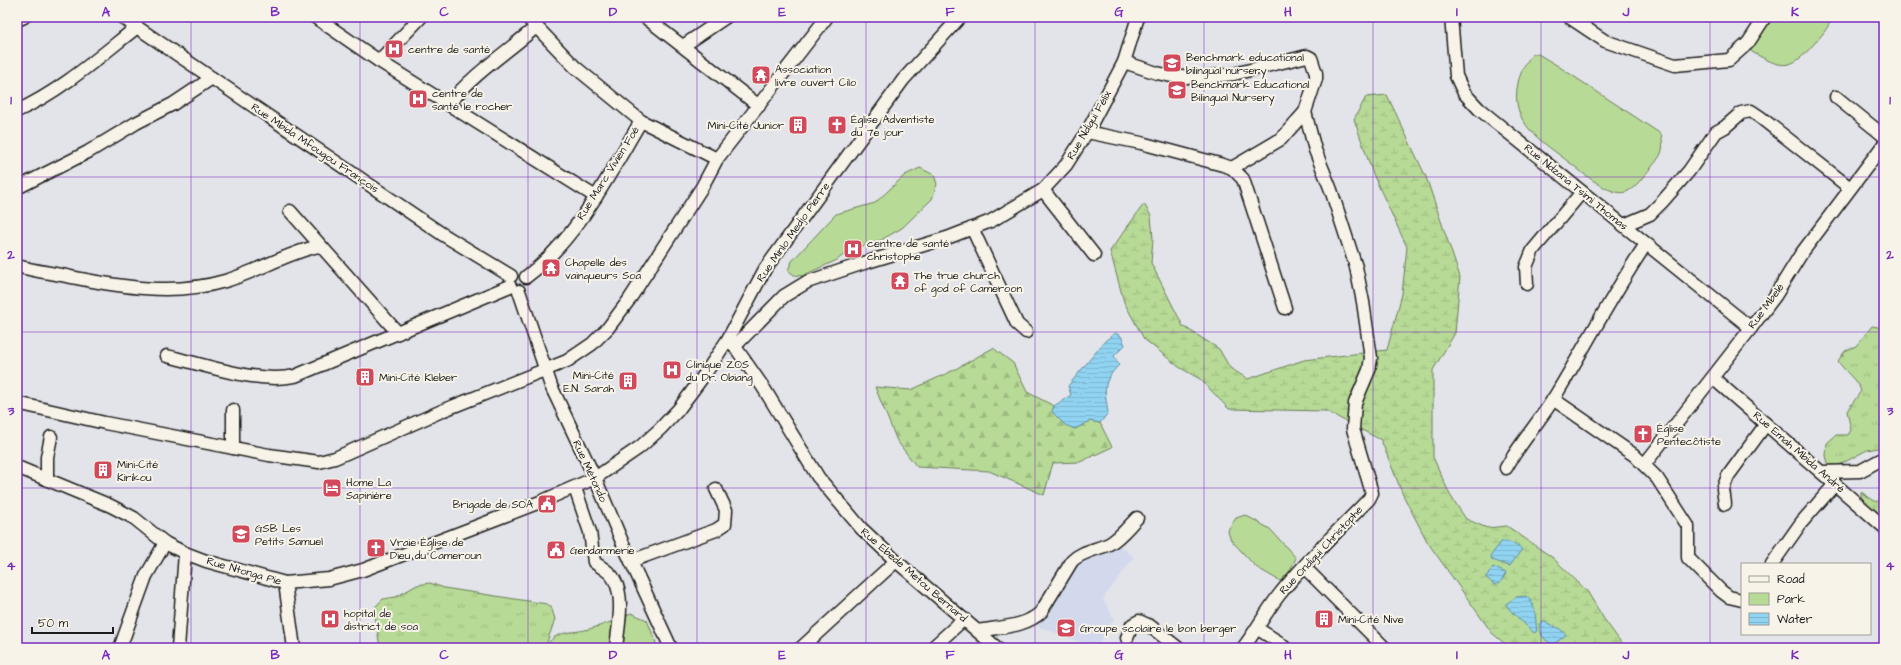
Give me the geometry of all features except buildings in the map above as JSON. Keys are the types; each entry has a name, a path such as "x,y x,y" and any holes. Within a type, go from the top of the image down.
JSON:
{"street":[{"path":"17,20 24,17"},
{"name":"Rue Mbida Mfougou François","path":"122,17 442,234 513,284"},
{"path":"315,17 379,61 596,197"},
{"path":"379,61 421,17"},
{"path":"527,17 575,67 641,121"},
{"path":"645,17 759,106"},
{"path":"683,46 726,17"},
{"path":"17,403 105,424 233,448 319,462 335,458 444,410 544,370 579,354 592,344 612,323 629,300 702,187 717,159 827,17"},
{"name":"Rue Minlo Medjo Pierre","path":"595,478 640,447 660,429 732,342 765,269 903,80 960,17"},
{"name":"Rue Ndigui Félix","path":"732,342 784,296 807,282 940,240 991,221 1043,190 1066,165 1087,132 1124,62 1138,17"},
{"name":"Rue Ndzana Tsimi Thomas","path":"1451,17 1456,76 1464,93 1485,114 1751,328"},
{"path":"1569,17 1606,41 1675,65 1729,60 1748,43 1765,17"},
{"path":"17,111 36,102 64,84 137,27"},
{"path":"449,104 462,88 486,66 513,47 536,27"},
{"path":"1124,62 1176,78 1234,74 1307,56 1311,58 1316,73 1305,112 1281,139 1232,168"},
{"path":"17,188 88,152 124,130 173,104 212,78"},
{"path":"1836,97 1884,136"},
{"name":"Rue Ondigui Christophe","path":"1243,648 1258,629 1278,596 1369,499 1372,493 1353,429 1355,403 1369,370 1371,358 1363,302 1356,267 1343,231 1331,190 1310,136 1305,112"},
{"path":"1624,225 1650,214 1689,171 1716,132 1725,127 1741,113 1751,112 1760,116 1850,188"},
{"name":"Rue Marc Vivien Foé","path":"513,284 517,272 524,274 526,277 566,238 596,197 641,121 717,159"},
{"path":"1087,132 1141,143 1232,168 1243,179 1285,308"},
{"name":"Rue Mbelé","path":"1644,465 1713,378 1775,296 1801,254 1850,188 1882,151"},
{"path":"1043,190 1094,255"},
{"path":"1527,284 1526,267 1533,250 1582,192"},
{"path":"290,211 319,246 398,333"},
{"path":"972,228 1017,324 1026,332"},
{"path":"1506,468 1516,450 1553,399 1627,273 1646,244"},
{"path":"17,266 114,285 177,289 226,281 300,250 319,246"},
{"path":"167,356 269,378 295,376 513,284"},
{"name":"Rue Métondo","path":"513,284 544,370 572,433 595,478 671,648"},
{"name":"Rue Ebede Metou Bernard","path":"732,342 792,432 818,477 861,528 896,561 998,648"},
{"name":"Rue Emah Mbida André","path":"1713,378 1884,527"},
{"path":"1553,399 1617,442 1644,465 1662,484 1687,524 1689,537 1687,552 1692,564 1729,597 1741,600"},
{"path":"233,410 233,448"},
{"path":"1725,504 1723,488 1728,476 1766,424"},
{"path":"47,480 47,457 51,437"},
{"path":"1821,472 1860,471 1884,458"},
{"name":"Rue Ntonga Pie","path":"17,467 121,511 134,518 165,542 185,553 206,561 285,583 329,579 363,570 575,488 595,478"},
{"path":"1773,563 1801,523 1835,484"},
{"path":"575,488 590,532 594,562 614,578 619,596 620,614 616,648"},
{"path":"631,561 716,530 725,524 726,510 716,490"},
{"path":"978,631 1026,622 1035,618 1041,612 1072,561 1078,555 1109,544 1122,535 1137,518"},
{"path":"120,648 146,576 165,542"},
{"path":"178,648 185,553"},
{"path":"801,648 896,561"},
{"path":"1304,567 1385,648"},
{"path":"285,583 294,648"},
{"path":"932,648 964,619"},
{"path":"1127,638 1132,624 1139,621 1150,626 1178,648"},
{"path":"1258,629 1285,648"}],"shaded area":[{"path":"1120,546 1134,557 1103,599 1114,619 1096,648 1037,626 1079,558"}],"green space":[{"path":"1754,17 1832,17 1819,39 1805,54 1798,60 1785,65 1771,61 1752,52 1750,49"},
{"path":"1533,54 1538,54 1558,66 1661,134 1663,146 1659,157 1633,188 1626,192 1619,193 1596,183 1539,139 1523,121 1518,110 1518,83 1520,75"},
{"path":"1387,95 1426,177 1460,277 1455,333 1433,370 1433,457 1450,495 1466,519 1487,528 1507,526 1553,558 1587,591 1604,619 1625,648 1510,648 1492,633 1428,543 1403,495 1381,440 1326,411 1229,409 1200,379 1179,367 1144,339 1124,302 1110,251 1144,204 1151,216 1153,239 1151,263 1183,326 1219,349 1230,368 1248,379 1304,360 1387,350 1402,294 1407,247 1373,174 1354,119 1366,97"},
{"path":"920,168 934,175 937,184 932,199 902,228 881,240 850,250 837,260 802,276 794,275 788,270 792,261 836,214 875,203 905,175"},
{"path":"1872,326 1878,327 1884,331 1884,447 1867,450 1830,470 1826,456 1827,443 1836,435 1848,435 1851,430 1847,411 1861,391 1838,361 1845,351 1856,346"},
{"path":"993,348 1013,363 1027,392 1054,406 1052,412 1075,429 1090,421 1100,423 1112,447 1080,462 1053,463 1044,495 989,471 917,467 897,441 875,387 911,390 952,371"},
{"path":"1861,492 1876,502 1884,497 1884,522 1861,501"},
{"path":"1245,515 1270,529 1296,558 1289,573 1280,581 1256,567 1231,540 1228,532 1229,528 1236,518"},
{"path":"430,583 444,588 547,604 551,607 555,619 545,648 380,648 374,608 383,599 396,597 417,585"},
{"path":"631,613 647,620 658,648 545,648 549,642 559,635 595,627"}],"water":[{"path":"1115,333 1121,336 1125,345 1114,356 1119,365 1113,371 1107,382 1105,392 1108,413 1100,423 1090,421 1075,429 1065,425 1052,412 1054,406 1071,395 1068,386 1105,341"},
{"path":"1503,540 1522,549 1510,566 1492,560 1491,555"},
{"path":"1493,567 1506,573 1500,583 1494,585 1486,577"},
{"path":"1526,596 1530,599 1535,612 1537,631 1534,633 1509,609 1506,604 1516,597"},
{"path":"1543,621 1560,629 1566,635 1554,644 1547,641 1543,637 1539,624"}],"place":[{"name":"centre de santé","path":"394,49"},
{"name":"Benchmark educational bilingual nursery","path":"1172,63"},
{"name":"Association livre ouvert Cilo","path":"761,75"},
{"name":"Benchmark Educational Bilingual Nursery","path":"1177,90"},
{"name":"centre de santé le rocher","path":"418,99"},
{"name":"Mini-Cité Junior","path":"798,125"},
{"name":"Église Adventiste du 7e jour","path":"837,125"},
{"name":"centre de santé christophe","path":"853,249"},
{"name":"Chapelle des vainqueurs Soa","path":"551,268"},
{"name":"The true church of god of Cameroon","path":"900,281"},
{"name":"Clinique ZOS du Dr. Obiang","path":"672,370"},
{"name":"Mini-Cité Kleber","path":"365,377"},
{"name":"Mini-Cité E.N. Sarah","path":"628,381"},
{"name":"Église Pentecôtiste","path":"1643,434"},
{"name":"Mini-Cité Kirikou","path":"103,470"},
{"name":"Home La Sapinière","path":"332,488"},
{"name":"Brigade de SOA","path":"547,504"},
{"name":"GSB Les Petits Samuel","path":"241,534"},
{"name":"Vraie Église de Dieu du Cameroun","path":"376,548"},
{"name":"Gendarmerie","path":"556,550"},
{"name":"hopital de district de soa","path":"330,619"},
{"name":"Mini-Cité Nive","path":"1324,619"},
{"name":"Groupe scolaire le bon berger","path":"1066,628"}]}
